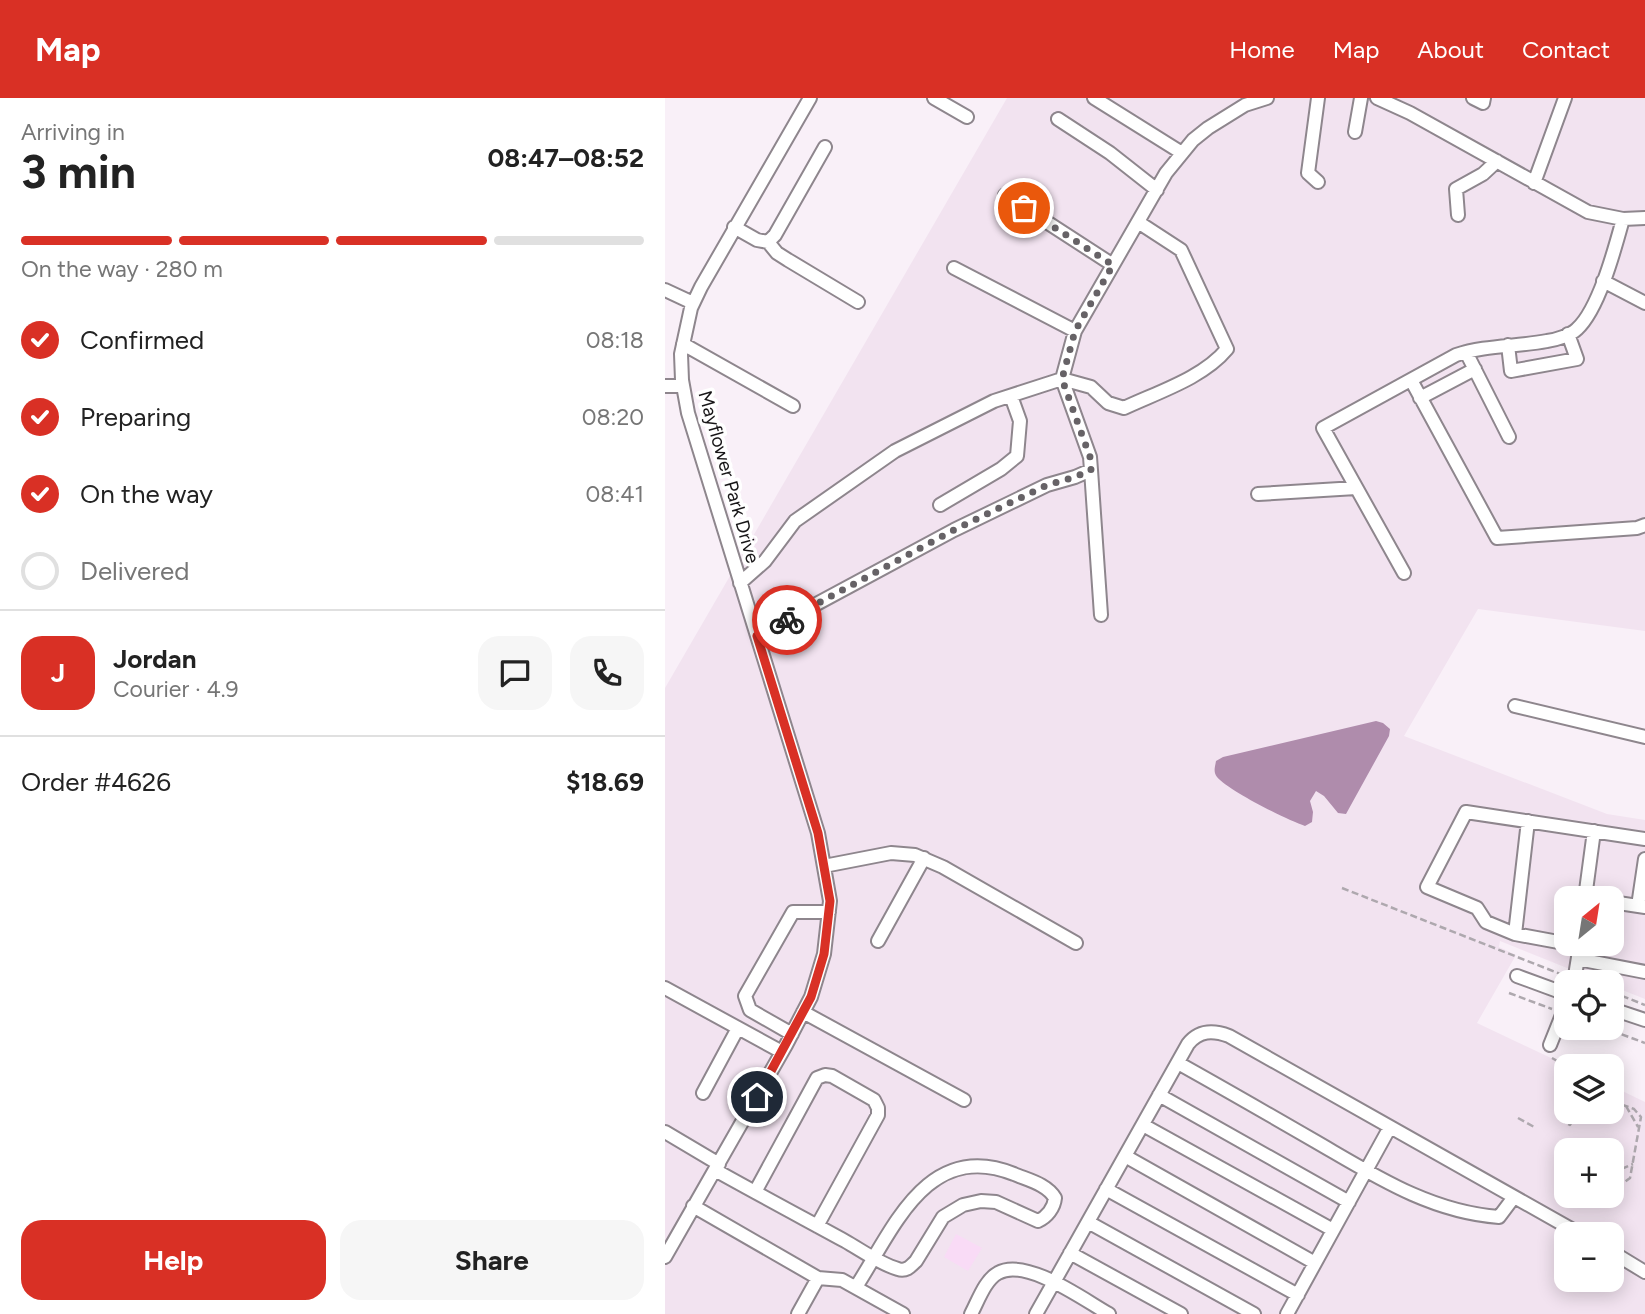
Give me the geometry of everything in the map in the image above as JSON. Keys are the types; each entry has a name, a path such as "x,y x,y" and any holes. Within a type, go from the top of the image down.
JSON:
{"street":[{"name":"Mayflower Park Drive","path":"665,1257 787,1044 811,997 824,954 830,901 818,833 688,413 683,386 683,344 693,303 810,98"},
{"path":"934,98 967,117"},
{"path":"1094,98 1182,153"},
{"path":"1318,98 1308,173 1318,182"},
{"path":"1355,132 1361,98"},
{"path":"1377,98 1411,113 1588,212 1623,219 1645,219"},
{"path":"1473,98 1483,103 1484,98"},
{"path":"1534,183 1565,98"},
{"path":"1101,615 1090,457 1062,379 1075,331 1166,173 1208,128 1260,99"},
{"path":"1058,119 1110,153 1157,190"},
{"path":"768,242 775,235 825,147"},
{"path":"1458,215 1456,189 1483,174 1497,161"},
{"path":"1005,195 1113,265"},
{"path":"1404,573 1323,428 1466,352 1547,341 1575,331 1584,321 1603,281 1623,219"},
{"path":"740,583 765,561 795,521 895,451 994,401 1062,379 1091,387 1108,403 1124,408 1216,362 1227,349 1181,250 1138,222"},
{"path":"734,227 757,240 768,242 777,253 858,302"},
{"path":"954,268 1075,331"},
{"path":"1603,281 1645,303"},
{"path":"665,290 693,303"},
{"path":"1509,345 1511,371 1577,359 1568,334"},
{"path":"683,344 793,406"},
{"path":"1466,352 1509,437"},
{"path":"1420,398 1475,369"},
{"path":"1411,380 1497,538 1645,526"},
{"path":"665,386 683,386"},
{"path":"940,506 1001,469 1017,456 1020,421 1011,396"},
{"path":"757,636 954,530 1047,485 1091,470"},
{"path":"1258,494 1356,488"},
{"path":"1515,706 1645,737"},
{"path":"1554,943 1515,934 1486,922 1477,908 1427,887 1466,812 1645,839"},
{"path":"1515,934 1528,821"},
{"path":"1587,886 1594,831"},
{"path":"824,866 891,852 924,858 1076,943"},
{"path":"878,941 924,858"},
{"path":"1624,904 1642,907 1645,859"},
{"path":"787,1044 750,1010 745,996 793,912 829,912"},
{"path":"1599,956 1645,972"},
{"path":"1517,976 1554,989"},
{"path":"665,988 738,1028 787,1044"},
{"path":"803,1012 964,1100"},
{"path":"1624,1013 1645,1020"},
{"path":"703,1093 738,1028"},
{"path":"1036,1314 1178,1063 1195,1036 1207,1032 1222,1034 1559,1222"},
{"path":"1551,1051 1555,1040"},
{"path":"1178,1063 1366,1171 1435,1205 1475,1215 1499,1217 1514,1197"},
{"path":"755,1192 817,1078 832,1076 874,1100 878,1115 817,1226"},
{"path":"1159,1096 1349,1202"},
{"path":"1143,1125 1333,1230"},
{"path":"1287,1314 1391,1127"},
{"path":"665,1132 755,1192 817,1226 875,1257 897,1269 910,1267 943,1217 964,1205 981,1201 996,1202 1038,1221 1045,1218 1054,1205 1055,1198 1047,1188 995,1167 962,1168 946,1175 919,1191 908,1203 875,1257 856,1287"},
{"path":"1125,1156 1315,1264"},
{"path":"1105,1189 1298,1295"},
{"path":"693,1206 818,1278 842,1280 903,1314"},
{"path":"1088,1222 1254,1314"},
{"path":"1070,1253 1181,1314"},
{"path":"1624,1259 1645,1272"},
{"path":"971,1314 991,1280 1005,1270 1030,1272 1109,1314"},
{"path":"798,1314 818,1278"}],"path":[{"path":"1342,888 1554,972"},
{"path":"1509,993 1554,1006"},
{"path":"1624,997 1645,1005"},
{"path":"1624,1035 1645,1043"},
{"path":"1551,1051 1554,1054"},
{"path":"1626,1106 1639,1129"},
{"path":"1624,1184 1630,1178 1640,1114 1626,1106"},
{"path":"1518,1118 1537,1128"},
{"path":"1624,1168 1633,1164"}],"shaded area":[{"path":"1007,98 1645,98 1645,631 1478,609 1404,736 1607,814 1645,820 1645,999 1624,991 1624,970 1572,970 1500,941 1499,947 1516,955 1477,1023 1554,1059 1554,1124 1624,1124 1624,1092 1645,1102 1645,1314 665,1314 665,688"},
{"path":"1376,721 1390,729 1389,736 1346,814 1338,813 1324,796 1316,791 1310,801 1312,822 1305,826 1245,797 1223,783 1215,773 1216,761 1223,757"},
{"path":"956,1234 982,1248 968,1271 944,1257"}],"way so far":[{"path":"787,620 954,530 1047,485 1091,470 1090,457 1062,379 1075,331 1113,265 1024,208"}],"route":[{"path":"757,1097 811,997 824,954 830,901 818,833 757,636 787,620"}]}
